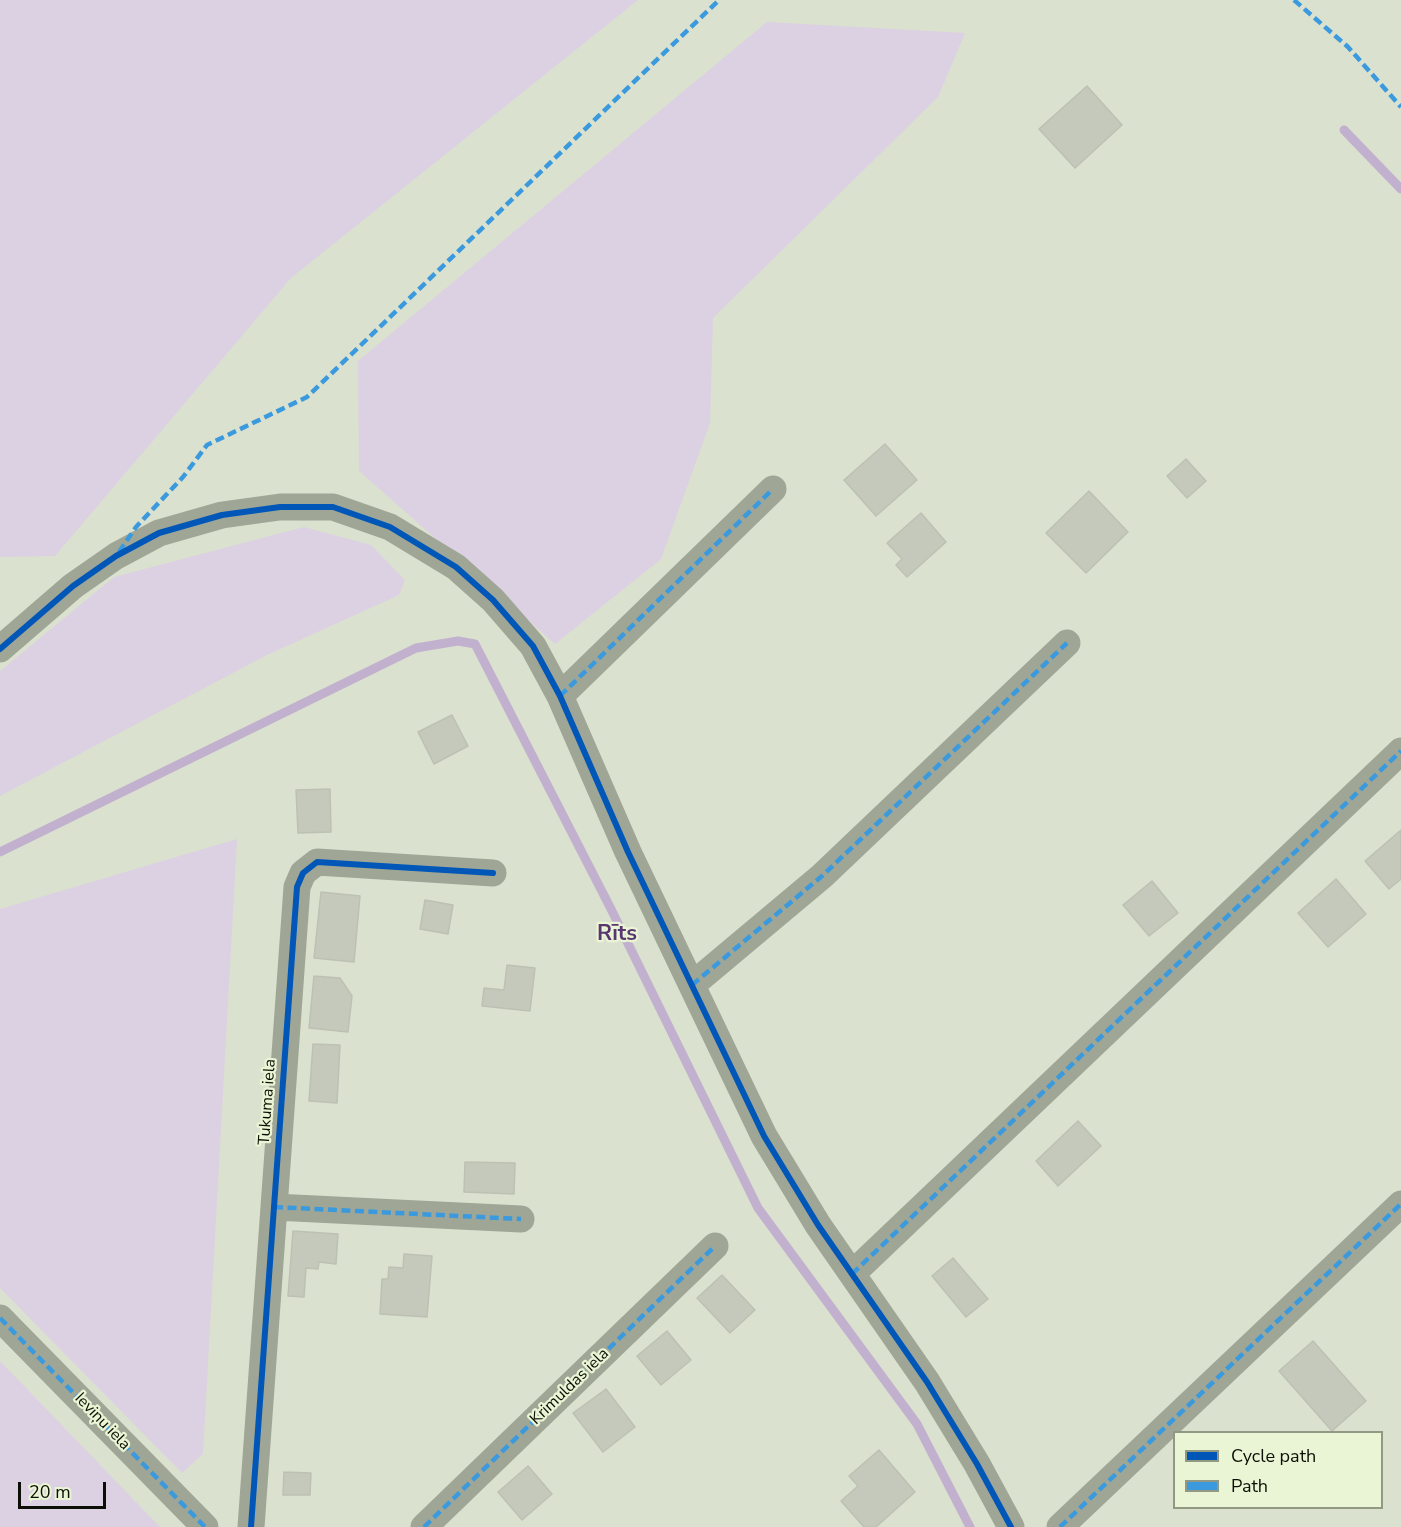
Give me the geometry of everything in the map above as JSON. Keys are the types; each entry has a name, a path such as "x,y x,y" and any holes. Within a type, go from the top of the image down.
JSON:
{"street":[{"path":"560,696 772,489"},
{"path":"0,649 73,586 116,556 159,533 222,515 280,507 333,507 390,527 456,567 493,600 533,646 560,696 628,852 764,1136 818,1225 927,1382 977,1464 1011,1527"},
{"path":"692,985 822,876 1067,643"},
{"path":"852,1274 1401,751"},
{"name":"Tukuma iela","path":"251,1527 297,887 303,873 317,862 493,873"},
{"path":"1060,1527 1401,1204"},
{"path":"274,1207 521,1219"},
{"name":"Krimuldas iela","path":"424,1527 715,1246"},
{"name":"Ieviņu iela","path":"0,1318 205,1527"}],"shaded area":[{"path":"0,0 638,0 291,278 55,556 0,557"},
{"path":"767,22 965,33 938,97 713,318 710,423 661,559 555,644 359,471 358,361"},
{"path":"304,527 371,545 405,580 399,595 267,655 0,796 0,671 114,577"},
{"path":"237,839 203,1454 182,1473 0,1288 0,909"},
{"path":"0,1361 160,1527 0,1527"}],"building":[{"path":"1087,86 1122,125 1075,168 1039,129"},
{"path":"885,444 917,480 876,516 844,480"},
{"path":"1186,459 1206,481 1187,498 1167,476"},
{"path":"1089,491 1128,532 1086,573 1046,533"},
{"path":"921,513 946,542 907,577 896,565 902,559 887,543"},
{"path":"452,715 468,746 434,764 418,732"},
{"path":"330,789 331,832 298,833 296,790"},
{"path":"1401,830 1401,879 1389,889 1365,861"},
{"path":"1336,879 1366,914 1328,947 1298,913"},
{"path":"1152,881 1178,913 1149,936 1123,905"},
{"path":"321,892 360,896 354,962 314,958"},
{"path":"425,900 453,905 448,934 420,929"},
{"path":"507,965 535,968 530,1011 482,1006 484,988 504,990"},
{"path":"314,976 340,978 352,996 348,1032 309,1028"},
{"path":"313,1044 340,1045 337,1103 309,1101"},
{"path":"1078,1121 1101,1146 1058,1186 1036,1161"},
{"path":"465,1162 515,1163 514,1194 464,1192"},
{"path":"293,1231 338,1234 336,1264 319,1262 318,1269 306,1268 304,1297 288,1296"},
{"path":"404,1254 432,1256 427,1317 380,1314 382,1279 388,1279 389,1267 403,1268"},
{"path":"953,1258 988,1299 966,1317 932,1276"},
{"path":"722,1275 755,1310 730,1333 697,1298"},
{"path":"667,1331 691,1360 661,1385 637,1356"},
{"path":"1313,1341 1366,1401 1332,1431 1279,1371"},
{"path":"606,1389 635,1427 603,1452 573,1413"},
{"path":"879,1450 915,1492 876,1527 864,1527 841,1501 858,1486 849,1476"},
{"path":"528,1466 552,1494 522,1520 498,1492"},
{"path":"284,1472 311,1473 310,1495 283,1495"}],"waterway":[{"path":"1344,130 1401,189"},
{"path":"0,852 416,648 458,641 475,644 611,909 758,1208 917,1424 970,1527"}],"marked path":[{"path":"119,552 136,527 183,477 207,445 307,397 719,0"},
{"path":"1294,0 1348,47 1401,107"},
{"path":"560,696 773,489"},
{"path":"692,985 822,876 1067,643"},
{"path":"852,1274 1401,751"},
{"path":"1060,1527 1401,1204"},
{"path":"274,1207 521,1219"},
{"path":"424,1527 715,1246"},
{"path":"0,1318 205,1527"}],"cycle path":[{"path":"0,649 73,586 116,556 159,533 222,515 280,507 333,507 390,527 456,567 493,600 533,646 560,696 628,852 764,1136 818,1225 927,1382 977,1464 1011,1527"},
{"path":"251,1527 297,887 303,873 317,862 493,873"}],"district":[{"name":"Rīts","path":"617,935"}]}
